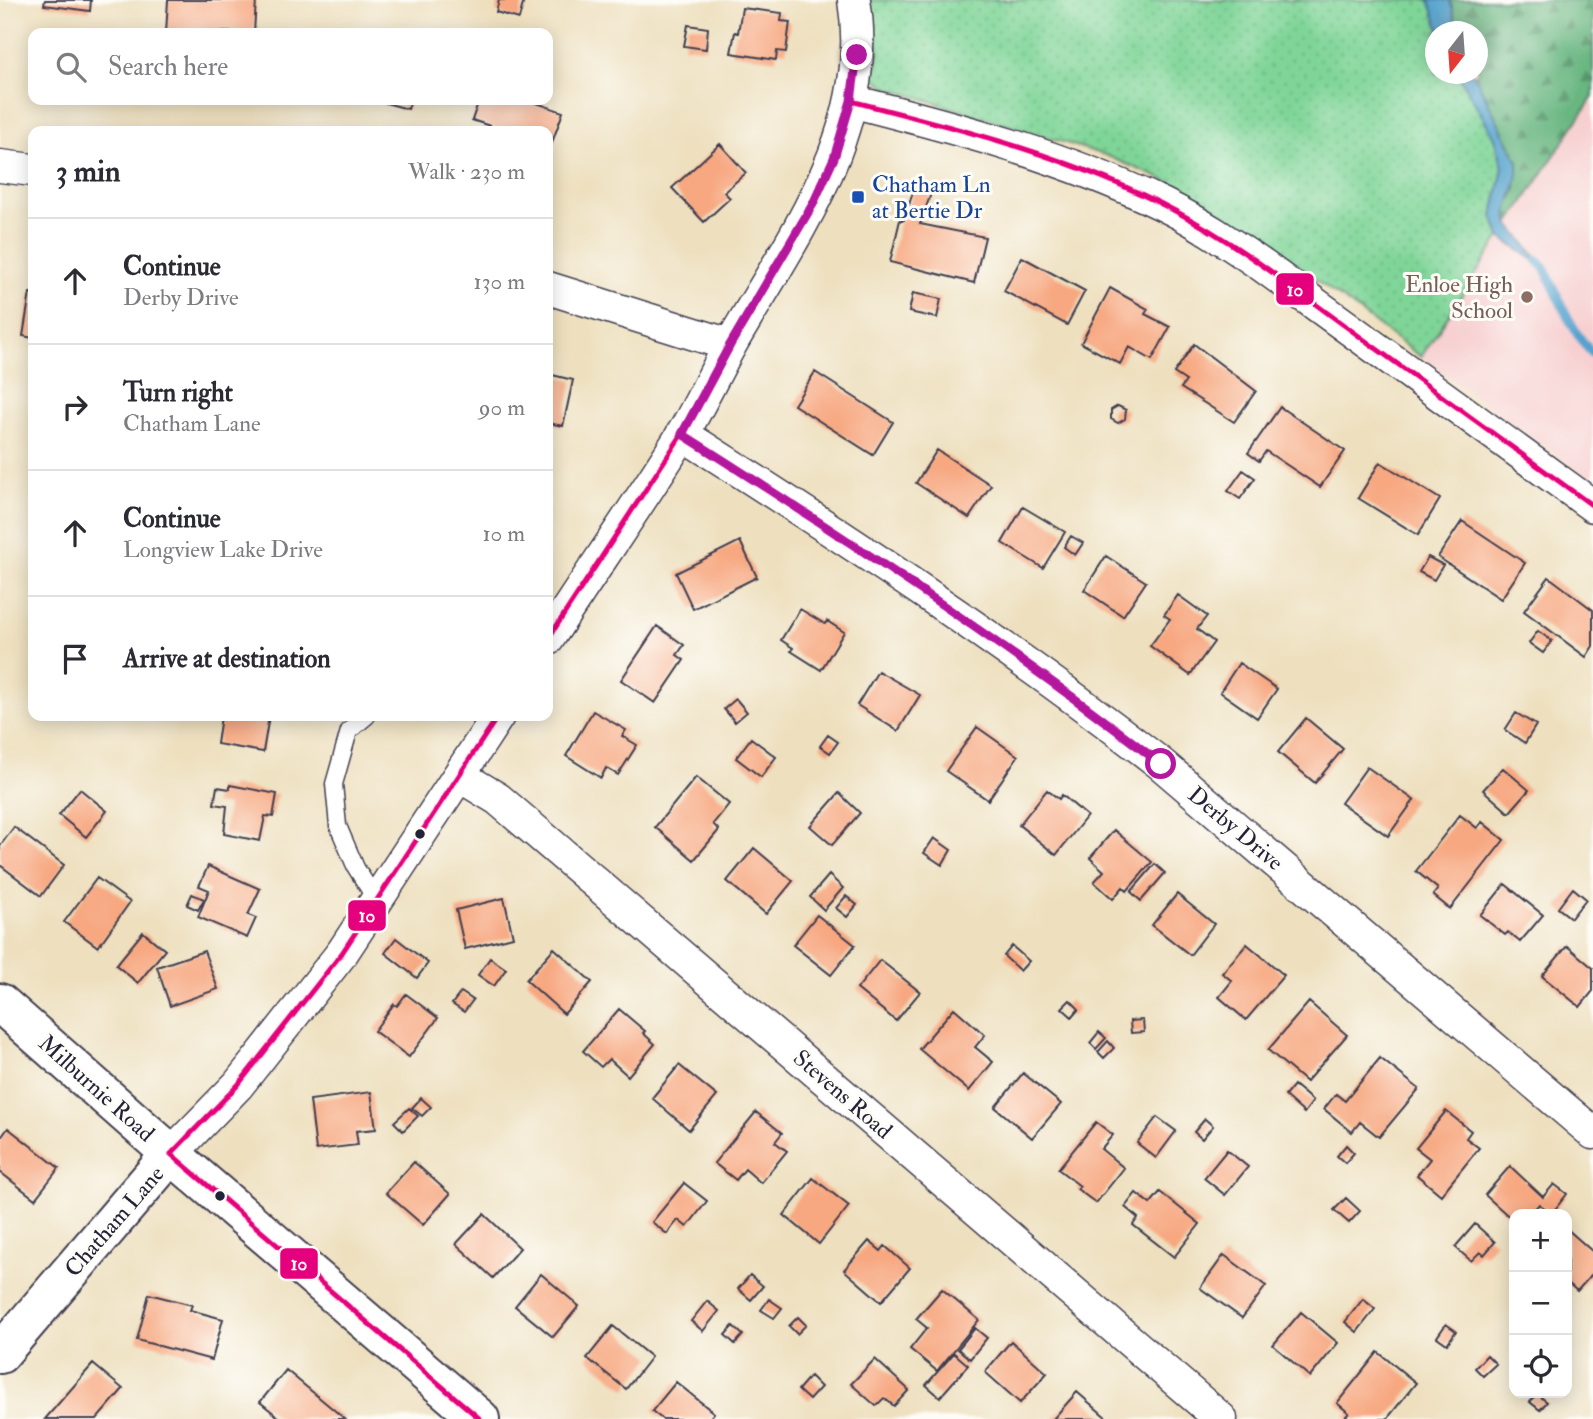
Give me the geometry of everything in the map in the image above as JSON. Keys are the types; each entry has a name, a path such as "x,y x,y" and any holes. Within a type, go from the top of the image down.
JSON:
{"street":[{"path":"553,631 682,434 730,345 813,204 834,158 851,101 857,55 854,0"},
{"path":"851,101 1061,162 1165,205 1263,265 1593,506"},
{"path":"0,166 28,169"},
{"path":"553,290 730,345"},
{"name":"Derby Drive","path":"682,434 828,527 1091,710 1161,764 1593,1133"},
{"name":"Chatham Lane","path":"0,1354 172,1154 238,1085 342,953 495,721"},
{"name":"Stevens Road","path":"460,776 498,799 1221,1419"},
{"name":"Milburnie Road","path":"0,1003 480,1419"}],"lane":[{"path":"361,721 349,731 334,784 338,826 356,868 376,900"}],"shaded area":[{"name":"Enloe High School","path":"1593,97 1593,482 1421,357"}],"green space":[{"path":"868,0 1429,0 1436,21 1425,21 1425,84 1464,84 1495,138 1503,168 1493,216 1500,237 1421,357 1264,241 1183,188 1105,155 888,88 876,79 871,67"},
{"path":"1450,0 1593,0 1593,97 1509,224 1506,218 1508,205 1516,190 1518,162 1479,84 1488,84 1488,21 1455,21"}],"water":[{"path":"1429,0 1450,0 1455,21 1436,21"},
{"path":"1464,84 1479,84 1518,162 1517,179 1508,210 1509,224 1544,267 1500,237 1493,216 1503,167 1495,138"}],"building":[{"path":"45,0 91,0 90,11 44,5"},
{"path":"168,0 256,0 254,28 166,28"},
{"path":"499,0 524,0 519,19 496,12"},
{"path":"742,8 782,13 781,21 790,22 786,52 777,51 776,60 731,53"},
{"path":"688,25 708,28 706,49 684,46"},
{"path":"393,105 409,105 408,109"},
{"path":"477,105 543,105 563,112 553,140 553,126 490,126 472,120"},
{"path":"720,144 746,173 724,192 730,198 704,222 672,188"},
{"path":"916,183 933,188 920,224 985,237 974,283 890,262 900,220 904,220"},
{"path":"1022,257 1085,291 1067,325 1004,291"},
{"path":"1110,288 1148,309 1145,314 1170,327 1152,360 1129,347 1120,364 1081,343"},
{"path":"913,293 941,299 937,318 909,312"},
{"path":"28,305 28,337 23,336"},
{"path":"1194,344 1256,391 1234,422 1181,388 1186,381 1174,373"},
{"path":"815,372 893,422 873,455 794,405"},
{"path":"553,375 573,380 563,426 553,424"},
{"path":"1118,406 1126,410 1125,419 1118,423 1111,419 1111,410"},
{"path":"1280,407 1345,451 1320,487 1266,451 1259,461 1248,453"},
{"path":"937,450 991,485 969,518 916,483"},
{"path":"1380,462 1440,499 1418,535 1358,498"},
{"path":"1243,470 1255,478 1240,499 1228,491"},
{"path":"1023,507 1065,532 1043,568 1002,543"},
{"path":"1462,521 1525,563 1501,599 1438,557"},
{"path":"1071,536 1083,543 1075,555 1064,547"},
{"path":"740,541 757,577 693,609 676,573"},
{"path":"1106,556 1146,582 1123,616 1084,590"},
{"path":"1428,557 1443,565 1434,580 1419,572"},
{"path":"1549,577 1593,610 1593,646 1586,657 1524,611"},
{"path":"1178,595 1207,616 1197,629 1214,642 1190,675 1150,646 1170,619 1164,615"},
{"path":"800,609 844,632 821,670 791,651 793,648 781,640"},
{"path":"657,626 684,645 677,655 684,660 655,703 621,680"},
{"path":"1538,631 1552,641 1543,653 1529,643"},
{"path":"1239,663 1277,689 1257,718 1220,692"},
{"path":"878,671 920,695 898,731 857,705"},
{"path":"736,699 747,712 735,722 724,709"},
{"path":"593,711 626,730 622,736 637,745 618,775 606,768 601,778 566,756"},
{"path":"1516,713 1536,725 1525,743 1505,730"},
{"path":"1306,718 1343,749 1315,783 1278,752"},
{"path":"220,721 268,721 263,752 217,744"},
{"path":"977,727 1018,756 988,800 946,771"},
{"path":"828,735 838,742 830,753 820,746"},
{"path":"751,738 776,757 761,777 736,758"},
{"path":"1367,767 1414,800 1388,836 1341,803"},
{"path":"1503,768 1529,790 1509,813 1483,790"},
{"path":"696,777 729,804 713,824 719,830 694,860 655,827"},
{"path":"230,785 277,794 273,817 265,816 260,841 224,834 227,806 214,804 217,787 230,789"},
{"path":"80,789 107,811 86,837 59,815"},
{"path":"1047,790 1059,799 1062,795 1087,816 1056,855 1019,825"},
{"path":"839,793 860,813 832,845 810,826"},
{"path":"1460,815 1477,828 1482,822 1504,840 1450,909 1433,895 1438,889 1416,871"},
{"path":"14,827 64,865 41,896 0,865 0,846"},
{"path":"1114,830 1152,862 1127,891 1123,887 1113,899 1094,882 1104,871 1090,858"},
{"path":"934,838 951,850 942,865 924,853"},
{"path":"754,848 793,881 766,914 727,881"},
{"path":"1155,864 1165,873 1141,901 1131,892"},
{"path":"208,866 260,889 248,915 256,918 247,938 198,917 209,890 199,886"},
{"path":"829,875 843,888 824,910 810,897"},
{"path":"97,878 130,902 98,947 64,922"},
{"path":"1505,884 1543,915 1520,942 1508,932 1505,935 1480,915"},
{"path":"1573,888 1586,899 1571,918 1558,908"},
{"path":"192,894 204,899 198,910 187,905"},
{"path":"1177,894 1214,924 1190,955 1152,925"},
{"path":"846,896 857,905 847,917 836,908"},
{"path":"504,898 513,937 465,949 456,910"},
{"path":"817,915 855,945 831,975 793,945"},
{"path":"143,932 165,950 138,983 116,965"},
{"path":"396,938 428,963 417,978 385,953"},
{"path":"1247,944 1284,975 1246,1020 1219,997 1232,981 1222,973"},
{"path":"1012,946 1029,961 1020,971 1004,956"},
{"path":"1567,946 1593,968 1593,991 1580,1007 1542,976"},
{"path":"554,948 592,982 564,1014 526,980"},
{"path":"204,951 218,989 170,1006 157,967"},
{"path":"490,958 506,969 494,986 478,975"},
{"path":"880,960 920,992 896,1021 857,989"},
{"path":"461,992 473,1000 464,1012 452,1004"},
{"path":"406,994 438,1018 409,1057 374,1031 394,1004 397,1006"},
{"path":"1070,1000 1079,1009 1072,1017 1062,1008"},
{"path":"1309,1002 1347,1035 1306,1082 1268,1050"},
{"path":"954,1008 985,1035 975,1047 993,1062 969,1091 919,1049"},
{"path":"619,1009 645,1031 643,1033 655,1044 628,1076 609,1059 601,1067 583,1051"},
{"path":"1143,1020 1144,1032 1131,1033 1130,1021"},
{"path":"1099,1032 1106,1038 1096,1049 1090,1043"},
{"path":"1108,1041 1114,1048 1104,1058 1098,1052"},
{"path":"1380,1058 1419,1089 1379,1137 1360,1122 1352,1132 1324,1109 1336,1094 1345,1101"},
{"path":"679,1065 717,1096 689,1130 652,1098"},
{"path":"1023,1073 1061,1104 1032,1138 995,1107"},
{"path":"1294,1085 1313,1101 1304,1113 1285,1096"},
{"path":"371,1092 376,1129 356,1131 358,1145 316,1150 310,1100"},
{"path":"421,1098 431,1107 422,1116 412,1108"},
{"path":"409,1108 418,1116 403,1131 394,1122"},
{"path":"1446,1111 1471,1131 1466,1138 1479,1148 1441,1195 1417,1175 1430,1159 1416,1148"},
{"path":"756,1112 782,1133 775,1142 787,1151 761,1183 745,1169 736,1180 714,1163"},
{"path":"1157,1117 1176,1131 1156,1158 1137,1143"},
{"path":"1205,1119 1213,1126 1202,1139 1194,1132"},
{"path":"1096,1122 1113,1135 1101,1149 1124,1168 1096,1203 1077,1189 1080,1186 1058,1169"},
{"path":"8,1128 59,1168 35,1199 0,1172 0,1139"},
{"path":"1346,1145 1354,1153 1345,1163 1337,1156"},
{"path":"1227,1150 1248,1167 1225,1195 1204,1178"},
{"path":"414,1162 450,1194 423,1225 386,1193"},
{"path":"1510,1166 1543,1197 1554,1184 1567,1194 1555,1209 1546,1209 1539,1204 1534,1209 1509,1209 1509,1217 1485,1195"},
{"path":"813,1178 849,1206 819,1244 784,1215"},
{"path":"684,1183 707,1201 687,1227 678,1220 667,1234 652,1222"},
{"path":"1160,1192 1200,1224 1174,1257 1133,1225 1138,1218 1125,1207 1136,1193 1150,1204"},
{"path":"1346,1198 1360,1211 1349,1223 1334,1210"},
{"path":"484,1214 520,1248 493,1278 456,1244"},
{"path":"1475,1224 1495,1242 1484,1255 1480,1252 1471,1261 1455,1247"},
{"path":"1572,1233 1593,1252 1593,1273 1577,1291 1572,1286"},
{"path":"869,1241 881,1251 885,1246 910,1268 881,1302 844,1270"},
{"path":"1224,1255 1266,1286 1242,1318 1200,1288"},
{"path":"541,1274 579,1306 553,1337 515,1306"},
{"path":"750,1275 763,1286 751,1300 738,1289"},
{"path":"942,1289 979,1320 937,1371 910,1349 927,1328 916,1319"},
{"path":"149,1294 192,1305 190,1310 223,1319 212,1360 137,1340"},
{"path":"769,1299 782,1308 774,1318 761,1310"},
{"path":"1363,1299 1375,1309 1357,1332 1345,1322"},
{"path":"707,1301 719,1311 703,1331 691,1321"},
{"path":"1301,1312 1338,1343 1310,1377 1273,1345"},
{"path":"798,1317 806,1325 797,1334 789,1326"},
{"path":"1446,1324 1456,1331 1447,1344 1437,1337"},
{"path":"613,1326 651,1357 626,1389 587,1358"},
{"path":"733,1326 743,1335 735,1344 725,1335"},
{"path":"975,1328 987,1338 970,1359 958,1349"},
{"path":"1011,1341 1047,1373 1020,1403 985,1372"},
{"path":"1378,1352 1416,1383 1387,1419 1348,1419 1345,1417 1349,1413 1337,1403"},
{"path":"954,1353 968,1365 940,1397 926,1385"},
{"path":"1487,1355 1496,1364 1483,1376 1475,1368"},
{"path":"875,1359 909,1390 894,1406 884,1398 876,1406 851,1384"},
{"path":"93,1364 123,1389 97,1419 45,1419"},
{"path":"286,1370 345,1419 281,1419 260,1402"},
{"path":"810,1376 821,1387 809,1400 798,1390"},
{"path":"676,1382 714,1413 709,1419 662,1419 652,1411"},
{"path":"1077,1392 1108,1419 1053,1419"},
{"path":"1534,1398 1542,1398 1547,1402 1540,1410 1530,1402"}],"waterway":[{"path":"1537,260 1544,267 1572,324 1593,354"}],"transit line":[{"name":"10","path":"553,631 682,434 730,345 813,204 834,158 851,101 1018,147 1099,176 1177,212 1265,267 1593,506"},
{"name":"10","path":"480,1419 171,1154 238,1085 342,953 495,721"}],"place":[{"name":"Chatham Ln at Bertie Dr","path":"858,197"},
{"name":"Enloe High School","path":"1527,297"}],"route":[{"path":"857,55 851,101 834,158 813,204 730,345 682,434 828,527 987,636 1161,764"}]}
